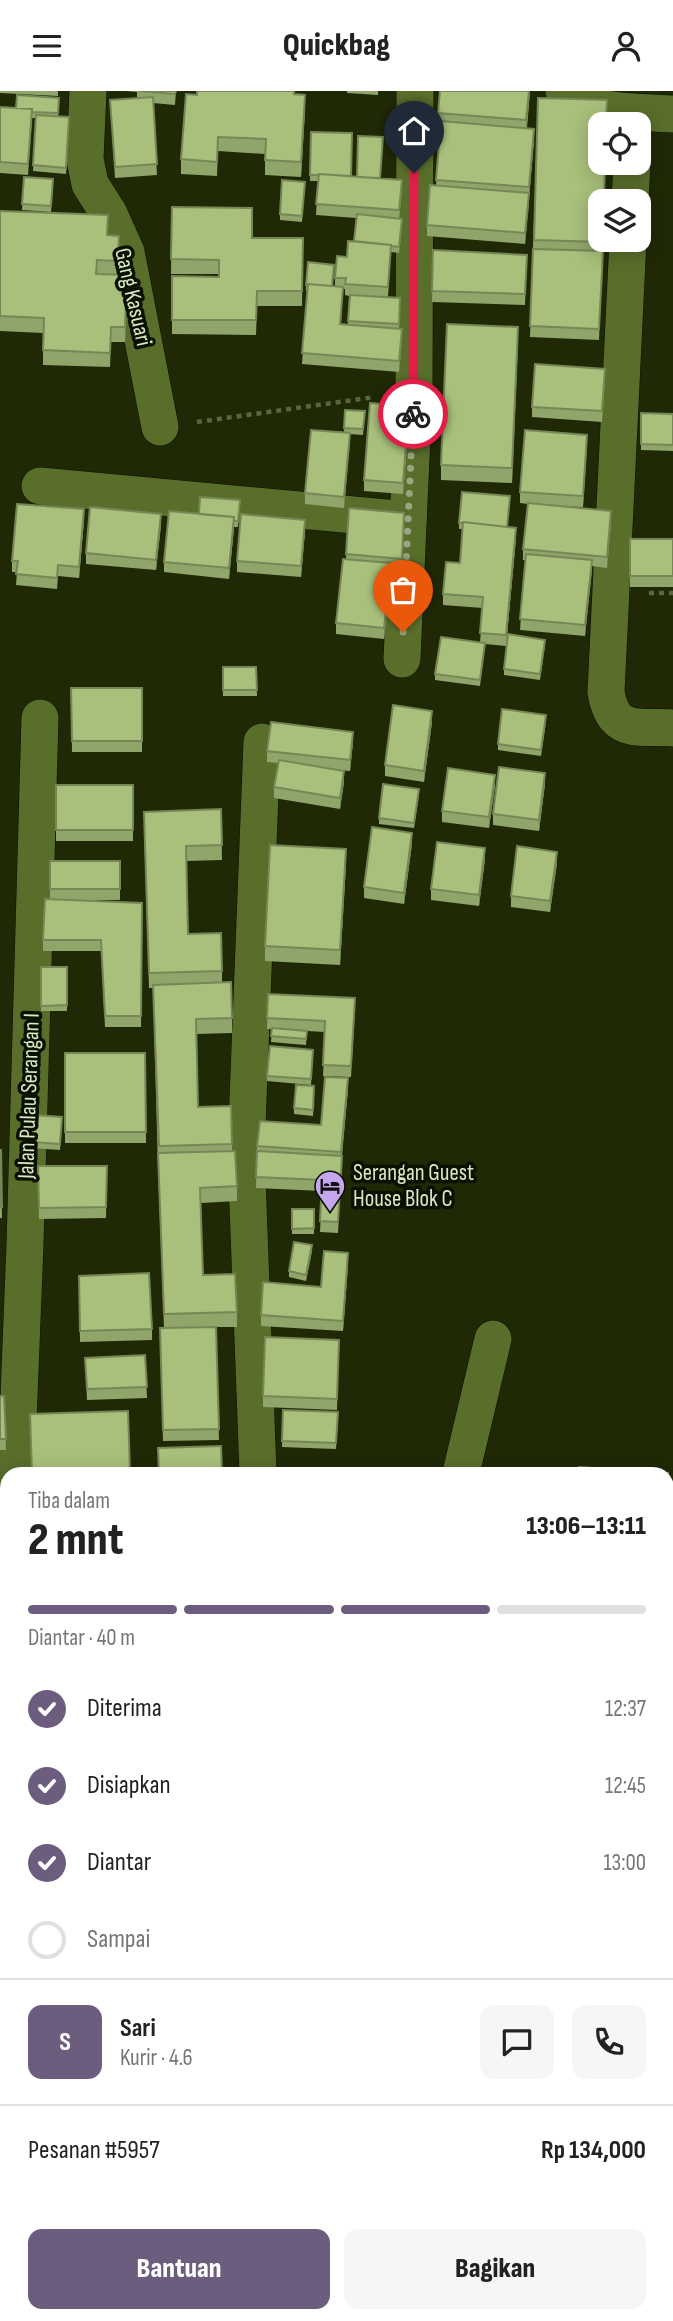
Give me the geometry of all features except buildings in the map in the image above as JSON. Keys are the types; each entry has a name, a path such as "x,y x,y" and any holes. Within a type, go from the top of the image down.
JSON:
{"street":[{"name":"Gang Kasuari","path":"88,91 85,159 90,184 109,214 126,252 160,427"},
{"path":"402,659 414,391 415,91"},
{"path":"564,91 569,97 589,106 612,112"},
{"path":"651,116 673,114"},
{"path":"627,252 606,692 612,716 625,726 673,728"},
{"path":"40,486 409,520"},
{"name":"Jalan Pulau Serangan I","path":"16,1467 26,1230 40,718"},
{"path":"258,1467 246,1151 262,743"},
{"path":"462,1467 493,1339"}],"path":[{"path":"160,427 414,391"}],"way so far":[{"path":"403,632 413,414"}],"place":[{"name":"Serangan Guest House Blok C","path":"330,1213"}],"route":[{"path":"413,414 414,173"}]}
